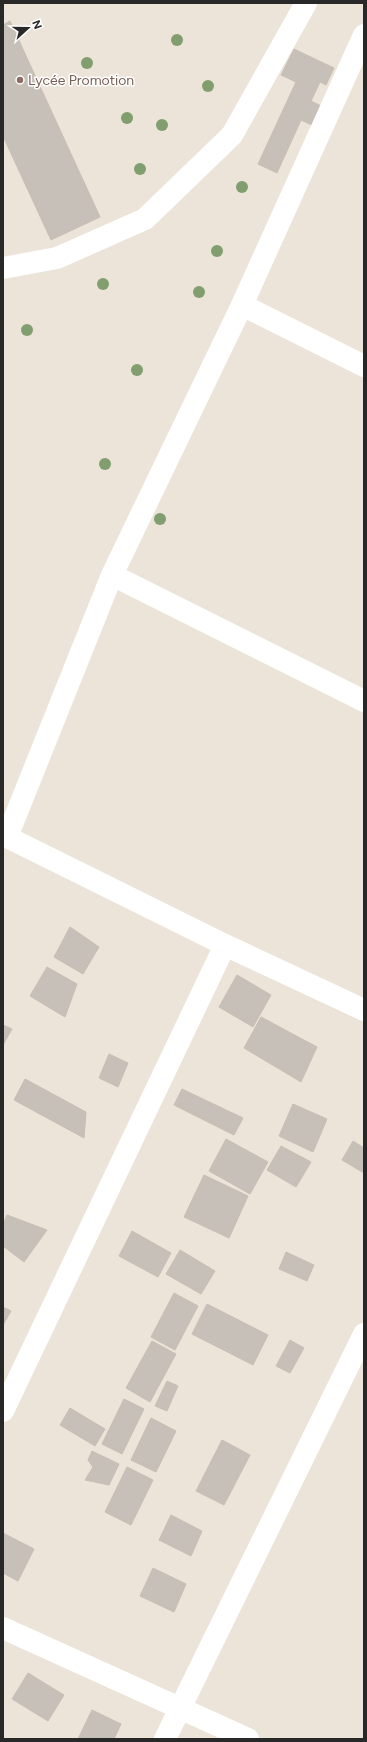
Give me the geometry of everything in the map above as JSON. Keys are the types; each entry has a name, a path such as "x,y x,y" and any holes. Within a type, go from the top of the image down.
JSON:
{"street":[{"path":"3,268 57,258 145,219 232,135 306,3"},
{"path":"364,35 242,305 112,576 5,836 225,945 364,1010"},
{"path":"242,305 364,366"},
{"path":"112,576 364,700"},
{"path":"3,1411 225,945"},
{"path":"165,1739 364,1334"},
{"path":"3,1628 248,1739"}],"building":[{"name":"Lycée Promotion","path":"10,21 100,217 51,240 3,136 3,25"},
{"path":"294,49 334,68 326,85 320,82 311,101 323,107 314,126 301,120 277,173 258,164 296,82 281,75"},
{"path":"70,927 99,947 83,974 54,957"},
{"path":"47,967 77,984 65,1017 30,996"},
{"path":"237,975 271,995 253,1027 219,1007"},
{"path":"261,1017 317,1047 301,1082 244,1048"},
{"path":"3,1025 12,1029 3,1045"},
{"path":"109,1054 128,1063 118,1087 99,1078"},
{"path":"25,1079 86,1112 84,1138 14,1100"},
{"path":"182,1089 243,1118 234,1135 174,1105"},
{"path":"293,1104 327,1119 313,1152 279,1136"},
{"path":"226,1139 268,1162 250,1194 209,1171"},
{"path":"353,1141 364,1148 364,1173 342,1160"},
{"path":"281,1146 311,1162 296,1187 267,1170"},
{"path":"204,1175 248,1196 229,1238 184,1217"},
{"path":"7,1215 47,1230 24,1262 3,1246 3,1225"},
{"path":"132,1231 171,1253 158,1277 119,1256"},
{"path":"180,1250 215,1271 201,1294 166,1274"},
{"path":"286,1252 314,1265 307,1281 279,1269"},
{"path":"174,1293 198,1306 175,1350 151,1337"},
{"path":"207,1304 268,1335 253,1365 192,1334"},
{"path":"3,1307 11,1311 3,1325"},
{"path":"290,1340 304,1348 290,1373 276,1366"},
{"path":"152,1341 176,1354 150,1402 126,1388"},
{"path":"167,1381 178,1386 167,1411 155,1406"},
{"path":"124,1399 144,1409 122,1454 102,1444"},
{"path":"70,1408 105,1429 95,1446 60,1425"},
{"path":"151,1418 176,1431 156,1472 131,1460"},
{"path":"222,1440 250,1455 224,1505 196,1491"},
{"path":"92,1451 119,1464 109,1485 85,1480 93,1467 88,1460"},
{"path":"127,1467 153,1480 131,1525 105,1512"},
{"path":"171,1515 202,1531 191,1556 159,1540"},
{"path":"3,1533 34,1549 18,1581 3,1573"},
{"path":"153,1568 186,1584 174,1612 140,1596"},
{"path":"28,1673 64,1695 48,1721 12,1699"},
{"path":"92,1710 121,1724 114,1739 78,1739"}],"place":[{"name":"Lycée Promotion","path":"20,80"}]}
